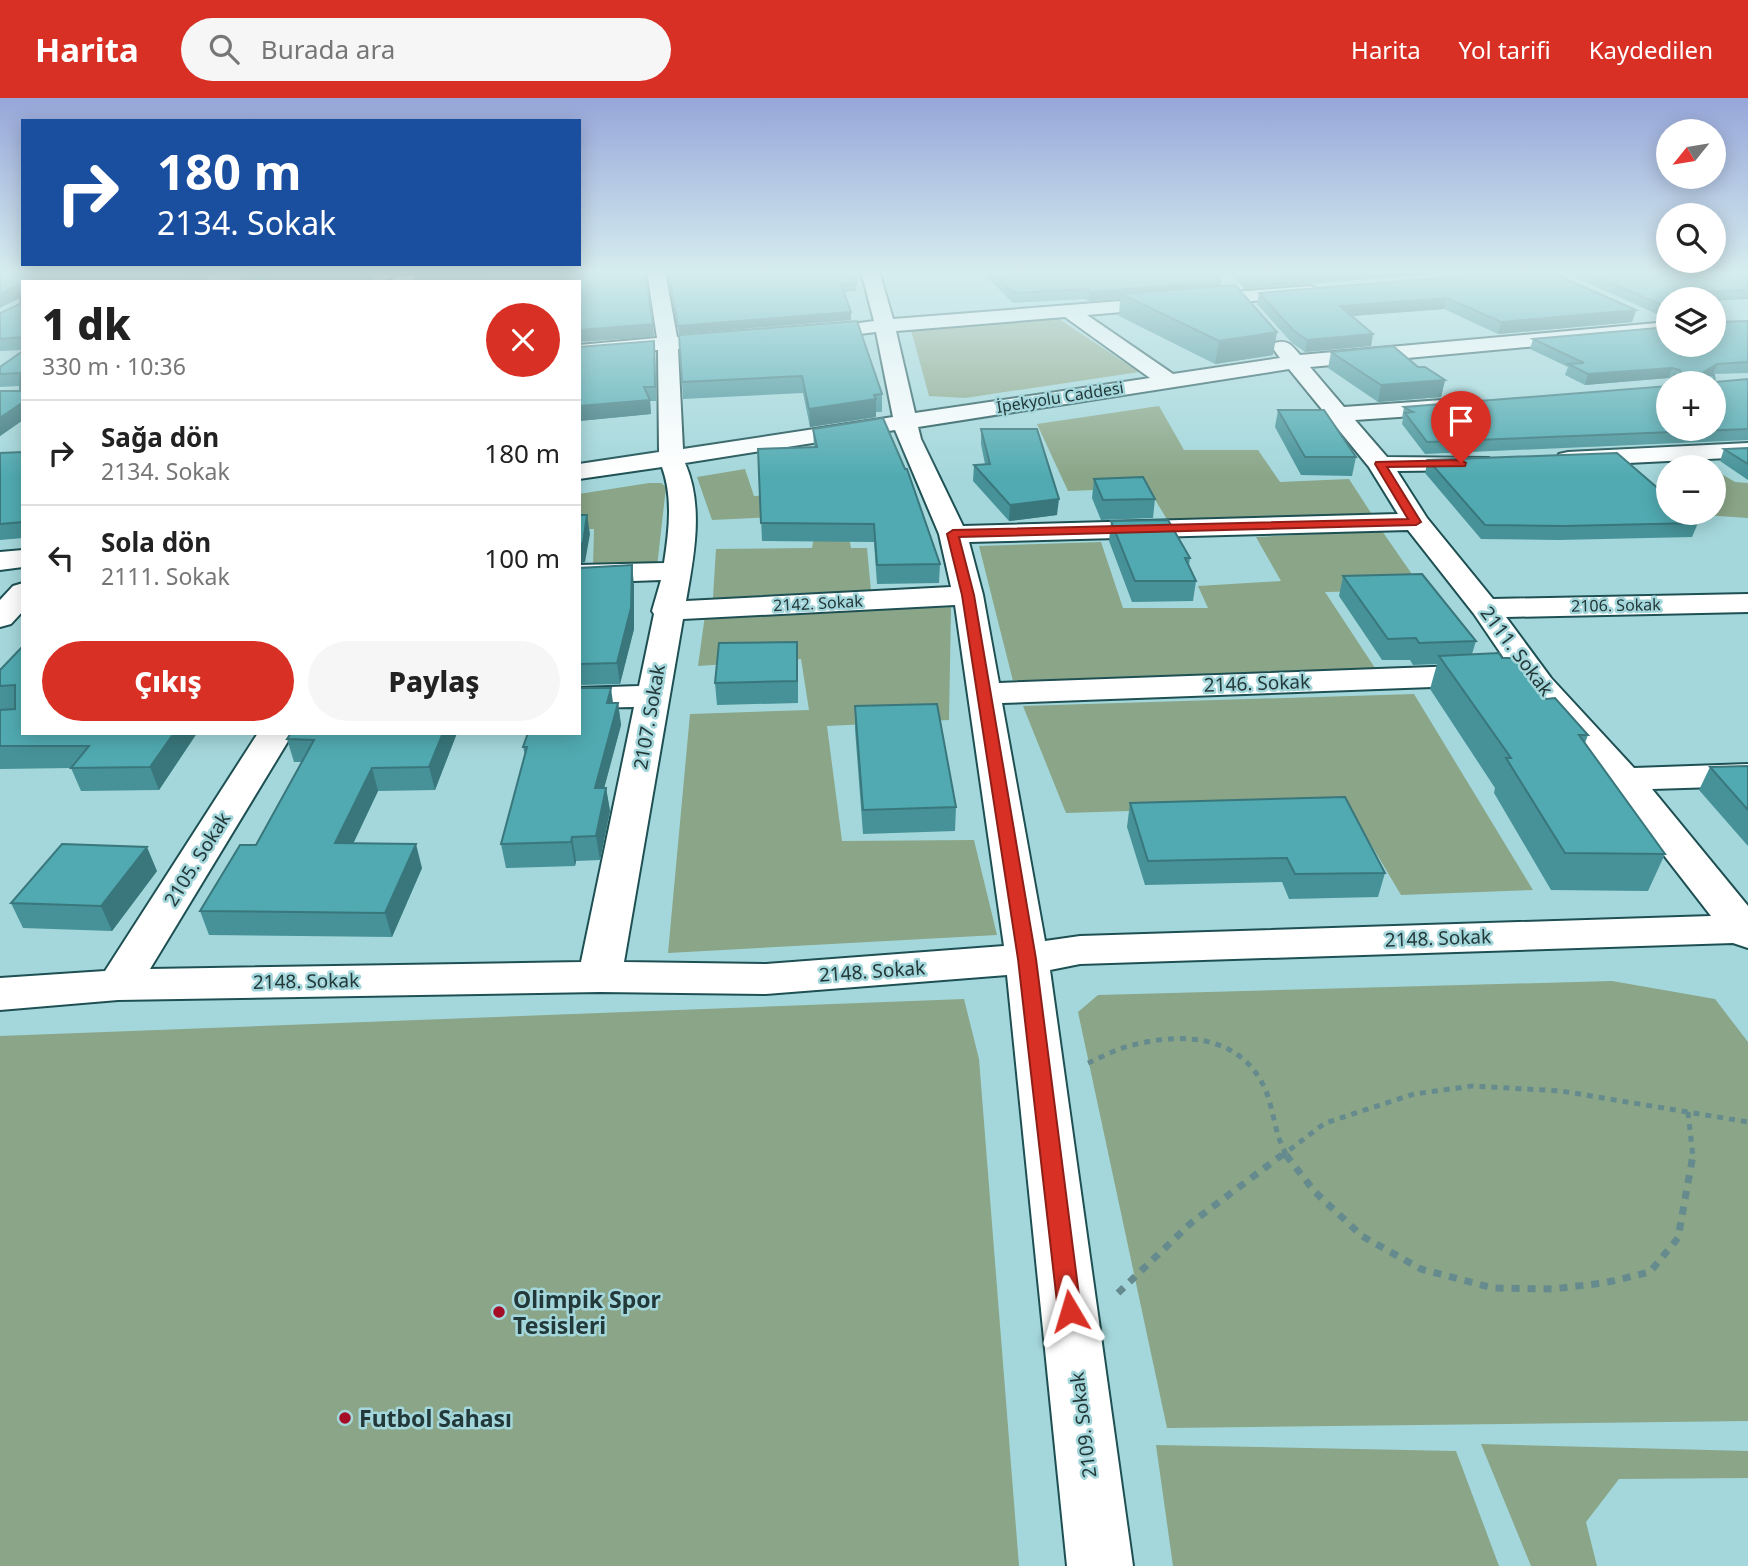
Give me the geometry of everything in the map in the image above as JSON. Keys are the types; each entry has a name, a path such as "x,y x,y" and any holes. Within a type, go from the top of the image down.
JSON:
{"street":[{"path":"581,351 702,340"},
{"name":"2109. Sokak","path":"888,340 909,439 953,534 968,595 1027,959 1100,1566"},
{"path":"1109,340 1167,380"},
{"name":"2111. Sokak","path":"1275,340 1380,464 1416,522 1485,608 1530,673 1623,779 1746,931"},
{"name":"İpekyolu Caddesi","path":"581,472 1295,362 1540,340"},
{"name":"2107. Sokak","path":"600,976 667,611 677,571 683,521 679,474 671,458 668,342"},
{"path":"1336,414 1480,404"},
{"path":"1542,460 1748,450"},
{"path":"1380,464 1502,462"},
{"path":"953,534 1416,522"},
{"path":"0,561 21,558"},
{"path":"581,574 677,571"},
{"path":"0,618 21,594"},
{"name":"2142. Sokak","path":"667,611 968,595"},
{"name":"2106. Sokak","path":"1485,608 1748,603"},
{"name":"2146. Sokak","path":"985,694 1530,673"},
{"path":"581,698 653,696"},
{"name":"2105. Sokak","path":"118,985 275,735"},
{"path":"1623,779 1748,775"},
{"name":"2148. Sokak","path":"0,993 118,985 600,976 766,979 1027,959 1080,950 1746,931"}],"path":[{"path":"1042,1083 1131,1045 1173,1038 1213,1041 1243,1057 1265,1089 1286,1153 1315,1192 1362,1236 1421,1269 1493,1288 1552,1289 1604,1283 1650,1272 1678,1238 1694,1161 1688,1112"},
{"path":"1073,1336 1191,1223 1325,1123 1414,1094 1472,1086 1561,1091 1748,1122"}],"green space":[{"path":"914,340 1090,340 1139,372 965,398 929,396"},
{"path":"1159,406 1184,450 1258,450 1280,482 1349,479 1373,516 1168,521 1148,488 1068,491 1037,424"},
{"path":"745,469 754,496 841,492 851,548 867,548 871,591 713,598 716,549 812,548 818,515 712,520 697,477"},
{"path":"1726,477 1735,482 1748,483 1748,518 1726,517"},
{"path":"649,483 661,483 666,487 657,567 593,567 594,529 581,529 581,494"},
{"path":"1382,531 1423,590 1325,592 1375,668 1013,681 979,546 1101,542 1123,608 1208,608 1198,586 1281,581 1256,537"},
{"path":"951,607 949,720 827,726 842,841 974,840 997,935 668,953 690,714 809,710 801,659 698,666 705,615"},
{"path":"1414,694 1533,890 1401,895 1347,804 1066,813 1023,706"},
{"path":"1612,981 1715,999 1748,1042 1748,1421 1167,1428 1078,1012 1098,995"},
{"name":"Olimpik Spor Tesisleri","path":"964,999 979,1059 1019,1566 0,1566 0,1036"},
{"path":"1481,1444 1748,1451 1748,1478 1619,1479 1586,1522 1597,1566 1531,1566"},
{"path":"1156,1445 1456,1451 1499,1566 1173,1566"}],"building":[{"path":"679,340 863,340 882,394 874,395 876,399 809,409 802,376 682,382"},
{"path":"1534,340 1656,340 1656,357 1726,357 1726,340 1748,340 1748,362 1717,364 1706,371 1680,371 1672,368 1588,374 1568,364 1584,363"},
{"path":"654,341 655,387 644,387 650,400 581,406 581,347"},
{"path":"1393,346 1418,367 1425,367 1445,380 1381,385 1331,352"},
{"path":"21,352 21,403 0,418 0,391 20,391 20,373 0,374 0,367"},
{"path":"1748,379 1748,429 1726,430 1726,381"},
{"path":"1656,387 1656,433 1427,442 1405,413 1413,412 1404,407"},
{"path":"1278,410 1324,410 1356,457 1305,457"},
{"path":"883,418 907,469 940,564 877,565 874,524 761,523 758,449 817,447 813,429"},
{"path":"981,429 1037,429 1059,499 1010,505 974,465 990,464"},
{"path":"1748,448 1748,464 1724,449"},
{"path":"21,452 21,522 0,524 0,453"},
{"path":"1617,453 1656,487 1656,524 1485,525 1428,460"},
{"path":"1143,477 1155,499 1103,500 1094,479"},
{"path":"581,515 587,515 583,543"},
{"path":"1168,520 1190,558 1185,558 1196,581 1135,581 1111,521"},
{"path":"632,565 631,608 617,663 581,664 581,568"},
{"path":"1422,574 1476,641 1419,643 1416,638 1388,639 1343,576"},
{"path":"797,642 797,681 715,683 719,643"},
{"path":"21,648 21,735 173,735 150,767 71,768 89,746 0,746 0,710 15,709 15,685 0,686 0,670"},
{"path":"1499,653 1502,658 1514,658 1546,699 1555,698 1588,735 1579,735 1665,854 1565,853 1506,758 1511,758 1439,656"},
{"path":"581,688 611,688 607,703 618,703 595,788 606,788 596,836 572,837 571,842 501,844 527,747 523,747 527,735 581,735"},
{"path":"937,704 956,807 863,810 855,706"},
{"path":"290,735 442,735 429,767 372,768 335,843 416,844 385,913 200,911 240,845 256,845 314,740 287,739"},
{"path":"1748,766 1748,810 1710,767"},
{"path":"1345,797 1385,873 1295,874 1287,858 1148,861 1130,803"},
{"path":"62,844 147,847 101,906 11,903"}],"place":[{"name":"Olimpik Spor Tesisleri","path":"499,1312"},
{"name":"Futbol Sahası","path":"345,1418"}],"route":[{"path":"1070,1311 1027,959 968,595 953,534 1416,522 1380,464 1461,463"}]}
